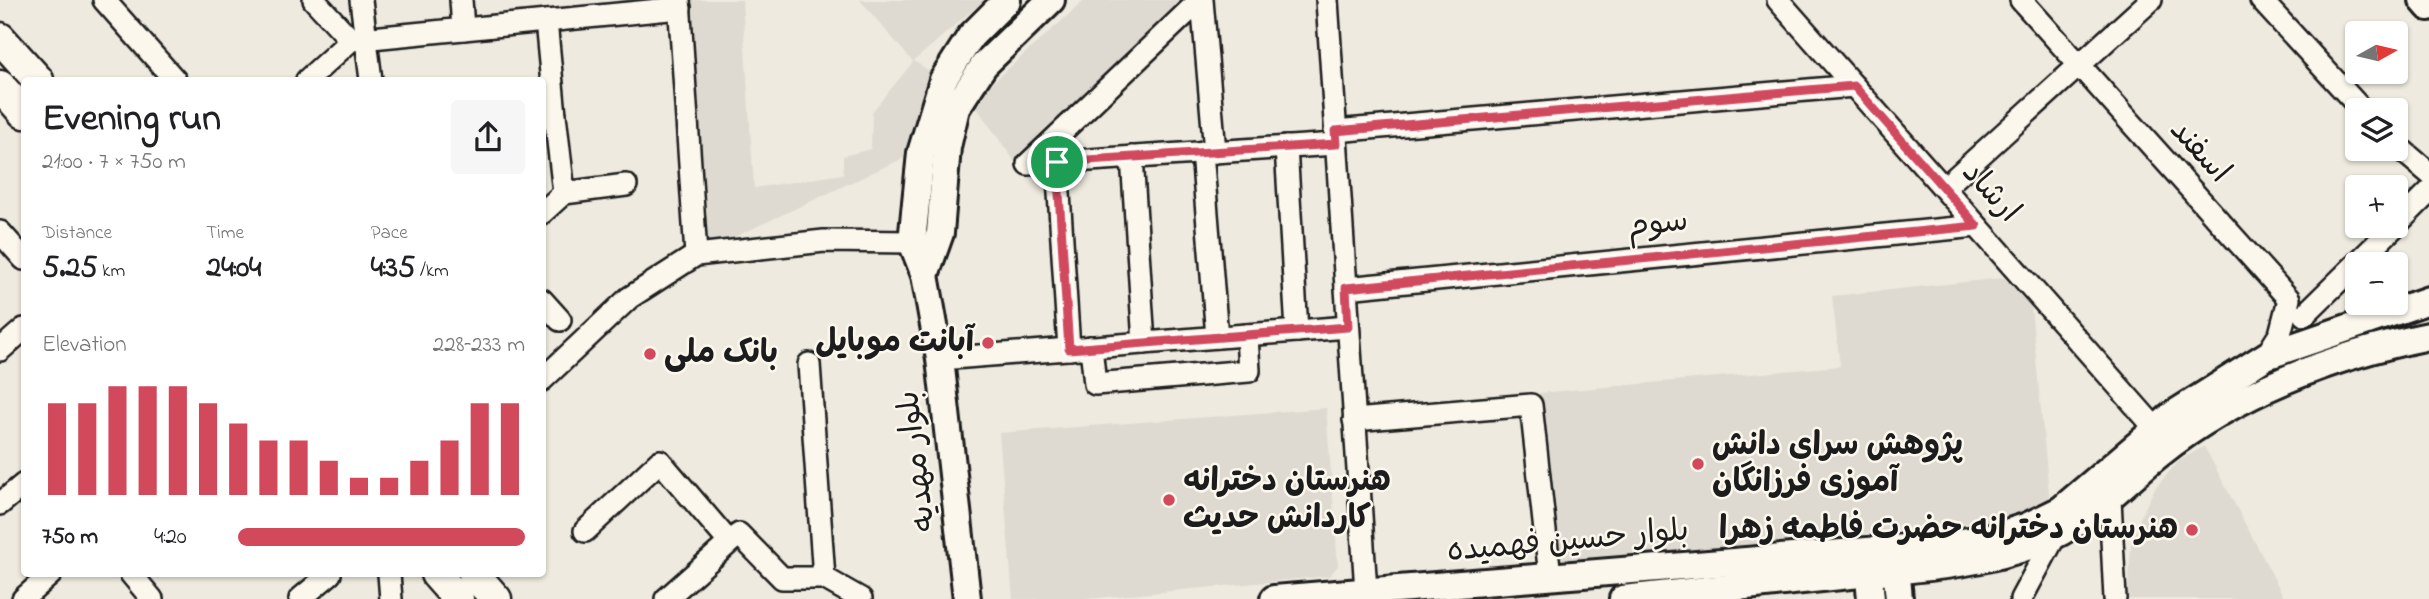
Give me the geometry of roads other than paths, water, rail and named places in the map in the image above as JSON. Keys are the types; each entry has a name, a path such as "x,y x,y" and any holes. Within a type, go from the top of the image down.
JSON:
{"main road":[{"path":"0,38 35,77"},
{"path":"0,86 21,110"},
{"path":"439,577 458,599"},
{"path":"477,577 496,599"}],"street":[{"path":"104,0 172,77"},
{"path":"314,0 358,40"},
{"path":"361,0 358,40 370,77"},
{"path":"461,0 463,29"},
{"name":"بلوار مهدیه","path":"967,599 940,359 925,275 912,242 921,153 943,80 971,36 1007,0"},
{"name":"بلوار مهدیه","path":"925,275 940,233 947,147 956,108 984,65 1051,0"},
{"path":"1201,0 1217,337"},
{"path":"1201,0 1028,163 1286,147 1336,137 1854,86"},
{"path":"1327,0 1366,591"},
{"name":"ارشاد","path":"1778,0 2156,429"},
{"name":"اسفند","path":"2021,0 2323,334"},
{"path":"1944,188 2151,0"},
{"path":"2260,0 2351,98"},
{"path":"2423,0 2429,7"},
{"path":"311,77 358,40 680,4 696,255"},
{"path":"546,21 549,116 564,192"},
{"path":"1286,147 1297,331"},
{"path":"2408,155 2429,173"},
{"path":"1132,157 1144,343"},
{"path":"1057,162 1069,349"},
{"path":"546,209 564,192 626,185"},
{"path":"2408,212 2429,192"},
{"name":"سوم","path":"1346,288 1977,226"},
{"path":"0,232 21,256"},
{"path":"2304,315 2382,238"},
{"path":"546,376 629,298 696,255 824,241 912,242"},
{"path":"2266,356 2280,334 2289,299"},
{"name":"بلوار حسین فهمیده","path":"1623,599 1869,574 1896,559 1994,537 2028,526 2061,510 2156,429 2222,382 2266,356 2323,334 2429,300"},
{"path":"546,304 560,320"},
{"path":"940,359 1348,327"},
{"path":"0,349 21,331"},
{"path":"1091,347 1095,384 1249,370 1247,335"},
{"name":"بلوار حسین فهمیده","path":"1896,559 1945,566 1998,555 2056,534 2072,527 2110,499 2159,454 2232,405 2277,384 2333,364 2429,337"},
{"path":"809,364 824,578"},
{"path":"1354,419 1531,405 1535,410 1550,576"},
{"path":"586,531 660,461 729,542"},
{"path":"0,504 21,486"},
{"path":"2110,499 2115,599"},
{"path":"666,599 739,534 782,578 824,578 862,599"},
{"path":"2021,599 2056,534"},
{"path":"1896,559 1899,599"},
{"name":"بلوار حسین فهمیده","path":"1274,599 1550,576 1869,574"},
{"path":"23,599 48,577"},
{"path":"134,577 152,599"},
{"path":"300,599 326,577"},
{"path":"389,577 391,599"}],"place":[{"name":"آبانت موبایل","path":"988,343"},
{"name":"بانک ملی","path":"650,354"},
{"name":"پژوهش سرای دانش آموزی فرزانگان","path":"1698,464"},
{"name":"هنرستان دخترانه کاردانش حدیث","path":"1169,500"},
{"name":"هنرستان دخترانه حضرت فاطمه زهرا","path":"2192,530"}]}
